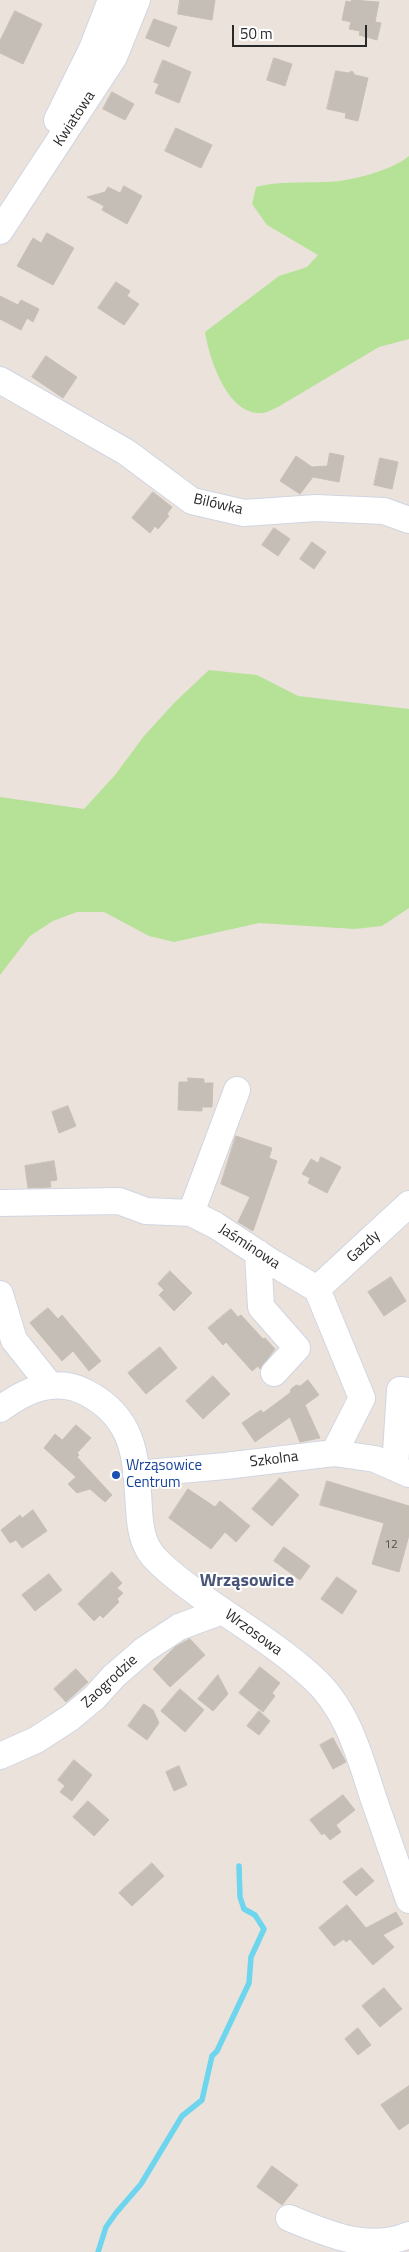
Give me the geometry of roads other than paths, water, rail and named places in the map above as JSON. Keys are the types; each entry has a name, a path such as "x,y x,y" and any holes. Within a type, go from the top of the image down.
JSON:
{"street":[{"path":"1,229 3,219 12,200 46,142 92,49 111,0"},
{"name":"Kwiatowa","path":"1,229 114,57 137,0"},
{"name":"Bilówka","path":"0,380 126,452 192,502 244,513 316,508 384,511 409,520"},
{"path":"192,1214 237,1090"},
{"name":"Jaśminowa","path":"0,1203 119,1201 146,1211 192,1214 215,1225 317,1289"},
{"name":"Gazdy","path":"317,1289 409,1204"},
{"path":"258,1253 261,1306 297,1348 274,1373"},
{"path":"317,1289 362,1398 334,1453"},
{"path":"0,1294 14,1340 50,1384 25,1392 0,1409"},
{"name":"Wrzosowa","path":"50,1384 66,1385 80,1389 98,1399 117,1416 125,1427 130,1439 136,1474 141,1526 152,1554 167,1570 312,1676 338,1708 353,1738 409,1900"},
{"path":"402,1471 400,1390 409,1391"},
{"name":"Szkolna","path":"136,1474 334,1453 375,1459 402,1471"},
{"name":"Zaogrodzie","path":"0,1756 36,1740 70,1718 94,1698 114,1676 144,1650 179,1627 222,1611"},
{"path":"290,2218 343,2240 376,2244 409,2235"}],"waterway":[{"path":"98,2252 106,2227 141,2184 182,2116 202,2100 212,2056 217,2051 249,1983 251,1957 264,1929 255,1915 244,1909 240,1897 239,1866"}],"place":[{"name":"Wrząsowice Centrum","path":"116,1475"}],"district":[{"name":"Wrząsowice","path":"247,1582"}]}
